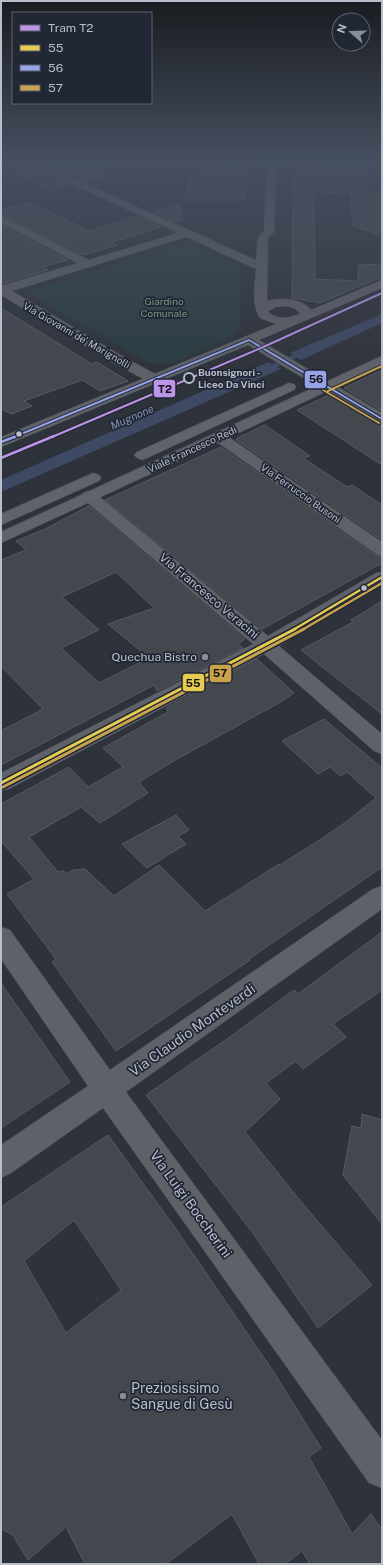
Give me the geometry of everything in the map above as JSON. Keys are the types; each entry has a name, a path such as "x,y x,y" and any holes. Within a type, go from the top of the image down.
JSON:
{"main road":[{"name":"Viale Francesco Redi","path":"1,538 382,360"},
{"name":"Viale Francesco Redi","path":"132,460 328,368"},
{"path":"1,520 103,473"}],"street":[{"path":"30,234 88,264"},
{"path":"1,290 185,234"},
{"path":"190,234 261,267"},
{"path":"249,340 259,330 262,312 260,298 263,237 273,234"},
{"path":"1,442 382,284"},
{"name":"Via Giovanni de' Marignolli","path":"1,290 110,355 154,379"},
{"path":"279,299 302,307 306,313 302,318 290,321 279,321 269,318 262,312 264,308 279,299"},
{"path":"249,340 382,419"},
{"name":"Via Ferruccio Busoni","path":"219,437 382,550"},
{"name":"Via Francesco Veracini","path":"89,496 267,645 382,746"},
{"path":"1,783 267,645 382,577"},
{"name":"Via Claudio Monteverdi","path":"1,1164 382,896"},
{"name":"Via Luigi Boccherini","path":"1,938 107,1090 382,1470"}],"green space":[{"name":"Giardino Comunale","path":"186,243 240,267 241,316 236,332 225,340 170,364 149,363 26,292"}],"water":[{"path":"382,314 382,323 301,360 290,353"},
{"path":"269,362 281,369 1,492 1,480"}],"building":[{"path":"1,234 18,234 68,260 43,267 48,270 1,284"},
{"path":"40,234 138,234 112,242 118,245 83,255"},
{"path":"292,234 314,234 315,279 358,281 358,265 382,264 382,277 320,303 292,298"},
{"path":"1,308 92,364 97,362 128,381 100,391 82,380 24,401 32,406 11,414 1,409"},
{"path":"382,370 382,411 344,388"},
{"path":"329,395 376,423 382,424 382,465 297,410"},
{"path":"265,425 310,456 303,458 347,487 352,485 382,505 382,540 236,440 238,439 237,438"},
{"path":"221,447 375,555 382,556 382,563 262,629 105,500"},
{"path":"89,506 245,639 238,644 243,648 157,691 154,685 1,765 1,731 43,709 1,666 1,560 26,550 16,541 45,529","holes":["116,572 154,608 108,624 149,658 99,683 61,648 99,630 62,597"]},
{"path":"382,601 382,714 301,650 353,622 351,620"},
{"path":"257,659 294,693 139,782 148,793 100,823 81,807 29,837 58,872 64,871 66,874 73,870 85,869 114,896 159,865 205,911 318,841 346,822 376,798 347,772 340,776 330,767 318,774 282,741 324,719 382,768 382,867 249,959 250,960 116,1051 52,962 56,959 7,894 34,879 1,841 1,804 69,767 88,787 123,767 103,748 168,712 166,708"},
{"path":"176,815 189,830 178,836 186,844 147,868 122,844"},
{"path":"382,932 382,990 333,1024 346,1037 303,1069 296,1061 266,1083 280,1099 245,1132 298,1198 372,1285 318,1328 253,1233 146,1095 294,990 298,994"},
{"path":"1,983 70,1082 1,1128"},
{"path":"362,1114 382,1120 382,1224 343,1175 352,1126 361,1128"},
{"path":"108,1135 176,1229 273,1371 321,1448 309,1457 352,1534 371,1514 382,1530 382,1564 310,1564 302,1551 285,1564 259,1564 232,1514 166,1564 85,1564 66,1527 28,1560 13,1535 1,1529 1,1207","holes":["74,1220 121,1290 66,1333 24,1261"]}],"waterway":[{"name":"Mugnone","path":"267,369 303,353"}],"tram line":[{"name":"T2","path":"1,458 261,348 382,293"}],"transit line":[{"name":"56","path":"249,340 382,419"},
{"name":"56","path":"1,442 249,340"},
{"name":"57","path":"328,391 382,366"},
{"name":"57","path":"323,390 379,423"},
{"name":"55","path":"1,783 281,637 382,577"},
{"name":"57","path":"3,787 283,641 382,583"}],"place":[{"name":"Buonsignori - Liceo Da Vinci","path":"189,378"},
{"name":"Quechua Bistro","path":"205,657"},
{"name":"Preziosissimo Sangue di Gesù","path":"123,1396"}]}
